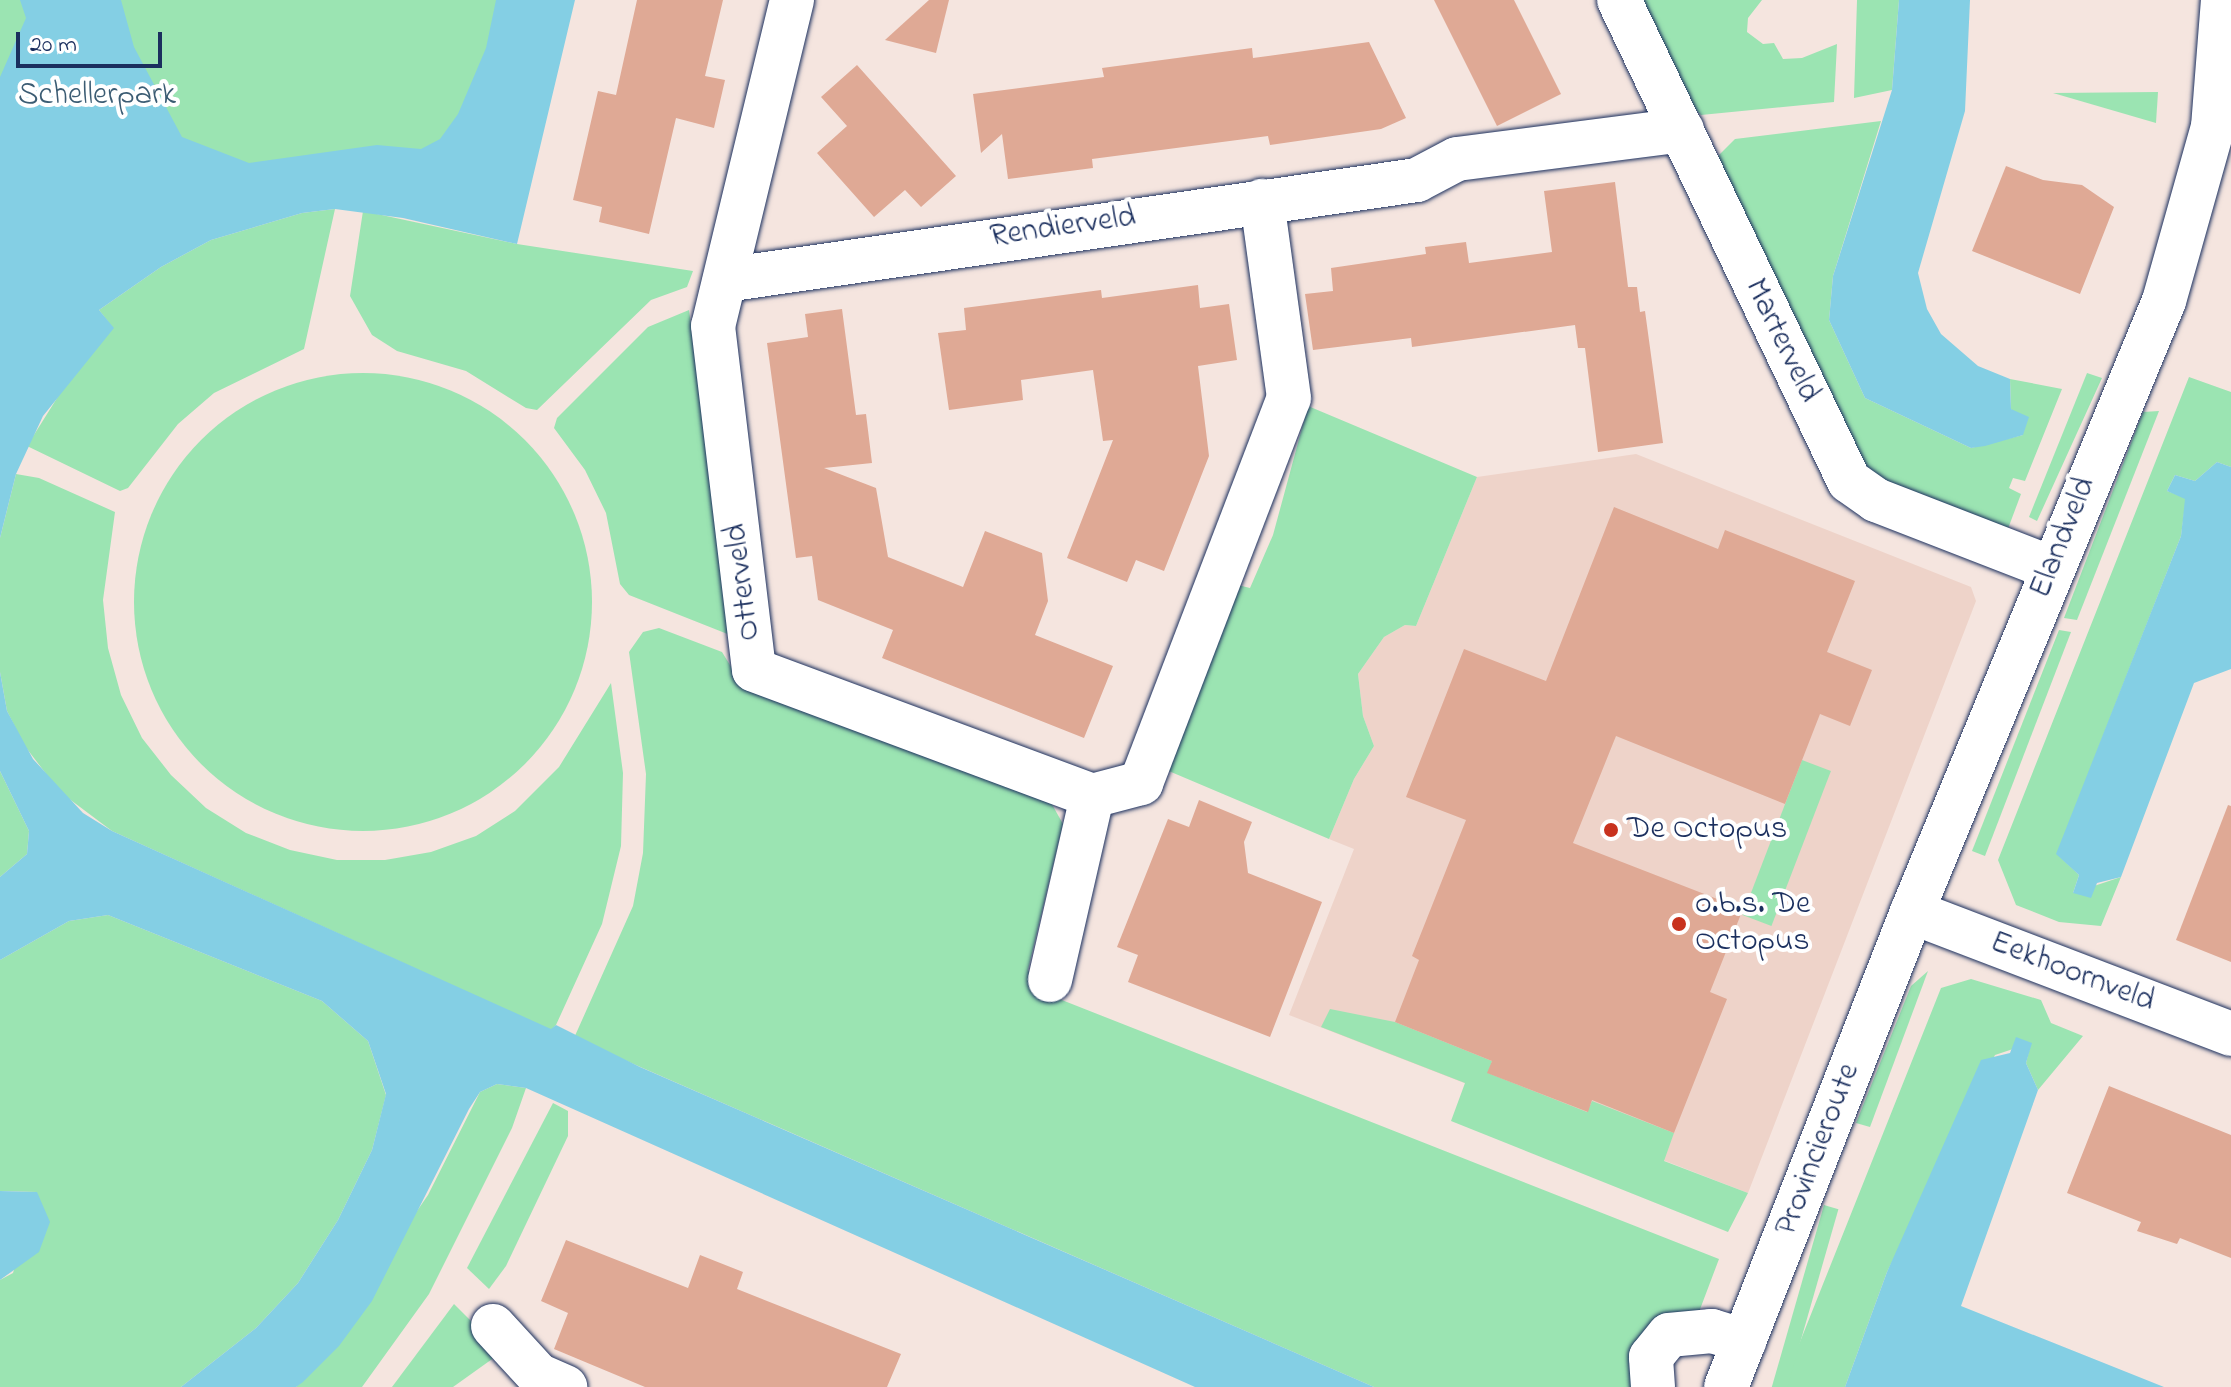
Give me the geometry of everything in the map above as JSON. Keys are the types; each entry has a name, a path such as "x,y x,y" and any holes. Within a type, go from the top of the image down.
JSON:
{"street":[{"path":"725,280 792,0"},
{"name":"Marterveld","path":"1619,0 1849,481 1876,500 2051,568"},
{"name":"Elandveld","path":"1912,912 2219,164 2223,0"},
{"name":"Rendierveld","path":"725,280 1417,180 1457,159 1682,130"},
{"path":"1050,980 1092,796 1141,783 1289,398 1262,201"},
{"name":"Otterveld","path":"725,280 713,326 754,670 1092,796"},
{"name":"Eekhoornveld","path":"1912,912 2231,1034"},
{"name":"Provincieroute","path":"1726,1387 1912,912"},
{"path":"493,1326 538,1375 565,1387"},
{"path":"1653,1387 1651,1357 1669,1335 1712,1331 1744,1341"}],"shaded area":[{"name":"De Octopus","path":"1636,454 1971,587 1976,601 1748,1193 1289,1015 1354,849 1329,839 1354,779 1374,746 1363,716 1358,674 1384,637 1405,625 1416,626 1477,477"}],"green space":[{"name":"Schellerpark","path":"0,0 534,0 489,186 148,179 0,390"},
{"path":"1640,0 1762,0 1748,18 1747,32 1763,44 1774,43 1783,59 1802,58 1837,44 1834,102 1701,115 1691,105"},
{"path":"1857,0 1899,0 1892,90 1854,98"},
{"path":"2158,92 2156,123 2053,93"},
{"path":"1881,121 1833,276 1829,320 1865,398 1971,448 2023,435 2011,409 2010,379 2062,389 2025,481 2013,478 2009,488 2021,494 2006,534 1876,477 1861,461 1716,168 1719,155 1735,139"},
{"path":"335,209 304,349 214,393 178,424 128,488 120,491 27,446 74,371 113,328 99,310 161,267 211,240 302,213"},
{"path":"363,211 517,244 693,271 687,287 651,300 537,410 526,408 466,371 397,351 372,335 350,296"},
{"path":"689,310 730,635 629,595 620,584 606,513 585,470 554,428 557,418 648,327"},
{"path":"363,373 408,378 451,391 490,412 525,440 553,475 574,514 587,557 592,602 587,647 574,690 553,729 525,764 490,792 451,813 408,826 363,831 318,826 275,813 236,792 201,764 173,729 152,690 139,647 134,602 139,557 152,514 173,475 201,440 236,412 275,391 318,378"},
{"path":"2087,373 2102,378 2037,521 2029,517"},
{"path":"2189,377 2231,392 2231,467 2217,462 2195,481 2175,475 2167,491 2186,498 2181,536 2057,854 2079,875 2073,893 2121,877 2101,926 2059,922 2016,905 1998,860"},
{"path":"1308,406 1477,477 1416,626 1405,625 1384,637 1358,674 1363,716 1374,746 1354,779 1329,839 1164,769 1238,585 1250,588 1273,535"},
{"path":"2159,411 2077,620 2064,618 2143,412"},
{"path":"16,474 39,478 115,512 103,600 108,648 121,695 142,738 171,775 206,808 246,833 290,850 337,860 385,860 431,852 476,836 515,811 559,767 611,683 623,773 621,846 602,924 551,1030 112,831 60,792 24,745 7,711 0,672 0,538"},
{"path":"659,628 722,652 738,678 1049,799 1063,824 1028,970 1039,991 1719,1259 1699,1312 1633,1387 1374,1387 574,1038 633,906 643,853 646,774 629,652 643,632"},
{"path":"2059,630 2071,632 1985,856 1972,851"},
{"path":"1802,760 1831,771 1771,926 1743,915"},
{"path":"0,771 29,831 27,854 0,877"},
{"path":"108,915 322,1001 368,1041 386,1095 372,1150 338,1220 298,1283 256,1328 181,1387 0,1387 0,1280 13,1273 37,1192 0,1191 0,960 69,921"},
{"path":"1928,971 1870,1127 1856,1123 1911,986"},
{"path":"1971,979 2041,1000 2051,1023 2083,1036 2038,1090 2026,1063 2031,1043 1995,1055 1887,1272 1845,1387 1782,1387 1941,988"},
{"path":"1330,1009 1395,1022 1492,1061 1488,1073 1587,1112 1592,1101 1674,1133 1664,1161 1748,1193 1728,1232 1451,1121 1465,1083 1321,1027"},
{"path":"497,1084 526,1088 512,1128 429,1294 362,1387 296,1387 428,1195 480,1092"},
{"path":"553,1103 568,1111 568,1136 506,1266 489,1289 467,1268"},
{"path":"1824,1205 1838,1209 1787,1387 1772,1387"},
{"path":"454,1304 502,1352 453,1387 392,1387"}],"water":[{"path":"20,0 121,0 134,47 182,137 249,163 377,145 421,149 440,139 458,114 486,48 496,0 575,0 517,244 403,218 335,209 302,213 211,240 161,267 99,310 114,328 43,416 16,474 0,538 0,77 26,18"},
{"path":"1899,0 1970,0 1965,111 1918,273 1927,309 1941,334 1978,366 2010,379 2011,409 2029,417 2023,435 1985,446 1971,448 1865,398 1829,320 1833,276 1892,90"},
{"path":"2217,462 2231,467 2231,669 2194,683 2121,877 2097,883 2091,898 2073,893 2079,875 2056,854 2181,536 2185,499 2167,491 2175,475 2195,481"},
{"path":"0,672 7,711 33,759 83,813 112,831 551,1029 556,1025 640,1067 1374,1387 1195,1387 526,1088 497,1084 480,1092 469,1109 372,1301 339,1346 303,1382 296,1387 181,1387 256,1328 298,1283 338,1220 372,1150 386,1094 368,1041 322,1001 108,915 69,921 0,960 0,877 27,854 29,831 0,771"},
{"path":"2016,1037 2032,1043 2026,1063 2038,1090 1961,1306 2164,1387 1845,1387 1887,1272 1981,1060 2010,1053"},
{"path":"0,1191 37,1192 50,1222 39,1252 0,1280"}],"building":[{"path":"637,0 723,0 705,76 725,80 714,128 676,118 649,234 599,222 602,207 573,200 598,91 616,95"},
{"path":"929,0 949,0 936,53 885,40"},
{"path":"1434,0 1514,0 1561,94 1497,126"},
{"path":"1369,42 1406,118 1381,129 1270,145 1268,136 1092,159 1093,168 1008,179 1002,134 981,153 973,94 1104,77 1102,68 1252,48 1253,58"},
{"path":"857,65 956,176 921,207 905,190 874,217 817,153 847,126 821,97"},
{"path":"2006,166 2043,180 2082,185 2114,207 2080,294 1972,251"},
{"path":"1615,182 1628,287 1637,287 1640,312 1645,311 1663,443 1598,452 1585,348 1578,348 1575,325 1412,347 1411,338 1313,350 1305,294 1333,291 1331,268 1426,254 1425,247 1466,242 1469,263 1552,252 1544,191"},
{"path":"1198,285 1200,308 1229,304 1237,360 1198,366 1209,456 1164,571 1136,560 1127,582 1067,558 1113,440 1103,441 1093,370 1021,380 1023,400 949,410 938,333 966,330 964,308 1101,290 1102,298"},
{"path":"842,309 856,415 866,414 872,463 824,468 876,488 888,557 963,587 985,531 1042,553 1048,601 1035,635 1113,666 1084,738 882,658 893,630 818,600 812,556 796,558 767,343 808,337 805,314"},
{"path":"1614,507 1718,549 1725,530 1855,581 1827,652 1872,670 1850,726 1820,714 1785,804 1616,736 1573,843 1743,909 1710,992 1727,999 1674,1133 1592,1100 1588,1112 1487,1073 1492,1061 1395,1022 1419,960 1412,956 1466,820 1406,797 1464,649 1546,681"},
{"path":"1199,800 1252,822 1244,842 1248,873 1322,902 1270,1037 1128,982 1138,955 1117,947 1168,819 1189,827"},
{"path":"2228,805 2231,806 2231,962 2176,940"},
{"path":"2109,1086 2231,1135 2231,1258 2180,1238 2177,1244 2137,1231 2141,1222 2067,1193"},
{"path":"566,1240 688,1288 700,1255 743,1272 737,1289 901,1354 887,1387 645,1387 554,1349 568,1313 541,1301"}],"place":[{"name":"De Octopus","path":"1611,830"},
{"name":"o.b.s. De Octopus","path":"1679,924"}]}
